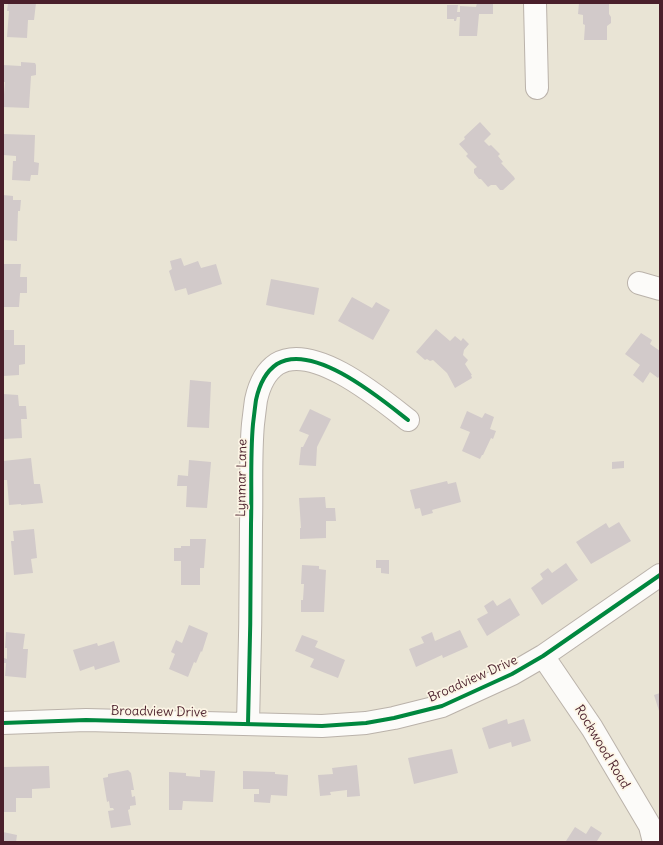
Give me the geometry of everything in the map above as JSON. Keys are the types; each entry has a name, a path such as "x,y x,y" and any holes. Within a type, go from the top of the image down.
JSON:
{"street":[{"path":"536,3 537,88"},
{"path":"639,283 660,289"},
{"name":"Lynmar Lane","path":"248,724 251,599 252,440 256,401 260,385 265,375 278,364 293,359 312,360 340,372 373,392 408,420"},
{"name":"Broadview Drive","path":"3,723 86,720 322,726 366,723 394,718 442,706 512,674 543,656 660,575"},
{"name":"Rockwood Road","path":"543,656 596,734 650,826 654,842"}],"building":[{"path":"8,3 36,3 34,20 28,20 27,38 7,37 9,11 7,11"},
{"path":"477,3 493,3 493,14 479,14 477,36 459,36 460,17 457,17 456,21 454,21 454,19 447,19 447,5 458,5 457,12 460,12 460,6 476,7"},
{"path":"579,3 609,3 611,23 607,26 607,40 584,40 585,25 583,24 583,15 578,14"},
{"path":"21,62 35,63 36,65 36,75 31,76 29,108 3,107 5,82 3,82 3,65 21,66"},
{"path":"480,122 491,134 484,141 489,146 491,145 500,154 498,156 503,162 501,163 515,179 503,190 500,190 496,185 491,185 488,187 481,179 479,179 474,173 474,169 477,167 466,156 468,154 459,144 465,139 464,137"},
{"path":"3,134 35,135 34,162 39,163 38,175 31,175 30,181 12,180 13,161 16,161 16,156 3,155"},
{"path":"3,195 13,196 13,200 21,200 20,211 18,211 17,241 3,240"},
{"path":"181,258 184,266 198,261 201,268 216,264 222,284 188,295 186,288 175,291 169,271 172,269 170,261"},
{"path":"3,264 21,264 20,277 27,277 27,293 20,293 19,307 3,307"},
{"path":"271,279 319,288 314,315 266,305"},
{"path":"352,297 372,308 376,302 390,310 373,340 338,321"},
{"path":"436,329 450,341 455,336 461,341 463,338 469,344 464,350 463,355 468,360 465,364 472,375 472,378 455,388 447,373 433,360 425,360 416,352"},
{"path":"3,330 14,330 14,345 25,345 25,364 19,365 19,375 3,376"},
{"path":"641,333 652,340 650,344 660,351 660,375 658,378 650,372 643,383 633,375 640,365 625,354"},
{"path":"190,380 211,382 209,428 187,427"},
{"path":"3,394 18,395 19,406 26,406 27,419 21,419 22,438 3,439"},
{"path":"310,409 331,419 317,447 316,466 299,465 301,447 303,447 309,435 299,431"},
{"path":"467,411 482,418 485,413 494,417 490,429 496,431 493,439 491,438 480,459 462,451 470,432 460,428"},
{"path":"31,458 34,484 40,484 43,503 9,505 7,480 3,480 3,461"},
{"path":"189,460 211,462 207,508 186,507 187,486 177,486 178,475 188,476"},
{"path":"624,461 624,468 612,469 612,462"},
{"path":"447,481 448,484 456,482 461,502 432,510 433,513 422,516 420,508 415,509 410,490"},
{"path":"325,497 326,508 335,508 336,521 326,521 326,538 300,539 301,528 299,498"},
{"path":"619,522 631,541 591,564 576,542 606,523 609,528"},
{"path":"34,529 37,558 31,559 33,573 14,575 11,541 14,541 13,531"},
{"path":"190,539 206,539 204,568 200,568 200,585 181,585 181,561 174,561 174,548 190,546"},
{"path":"376,560 389,560 389,574 381,573 381,568 376,568"},
{"path":"566,563 578,580 542,605 531,588 543,579 540,574 548,568 552,573"},
{"path":"302,565 319,566 319,569 326,570 324,612 301,612 301,600 303,600 304,584 301,584"},
{"path":"510,598 520,615 487,636 477,619 488,613 484,606 493,600 497,606"},
{"path":"189,625 208,633 202,652 201,651 196,663 194,662 188,677 169,669 175,654 171,652 176,640 182,643"},
{"path":"460,630 468,647 443,658 442,655 416,667 409,649 424,643 421,637 432,632 435,641"},
{"path":"6,632 25,634 23,649 28,649 26,678 5,676 6,663 3,663 4,658 7,659 7,648 5,648"},
{"path":"302,635 318,641 315,647 345,660 338,678 310,667 314,659 295,651"},
{"path":"114,641 120,662 95,670 94,666 80,671 73,650 97,643 98,646"},
{"path":"660,693 660,714 654,695"},
{"path":"507,719 508,724 524,719 531,741 512,747 511,742 489,749 482,728"},
{"path":"452,749 458,773 414,784 408,758"},
{"path":"357,765 360,796 347,797 347,790 330,792 331,795 320,796 318,775 333,774 332,768"},
{"path":"49,766 50,788 32,789 32,798 16,798 16,812 3,812 3,767"},
{"path":"128,770 131,773 134,790 131,790 132,797 135,796 136,805 130,806 130,809 128,810 131,825 111,828 108,811 114,810 113,808 110,808 109,801 107,802 103,778 108,777 108,774"},
{"path":"200,770 215,771 213,802 183,801 182,810 169,810 169,772 186,773 186,776 200,777"},
{"path":"243,771 275,772 275,774 288,775 287,796 271,795 270,803 254,802 254,794 259,794 259,789 243,789"},
{"path":"591,826 602,833 597,841 598,842 566,841 575,827 586,834"},
{"path":"3,832 17,835 16,842 3,842"}],"cycle path":[{"path":"248,724 252,436 256,400 263,380 269,371 277,364 292,359 309,360 327,366 346,376 381,399 408,420"},
{"path":"3,723 86,720 322,726 366,723 394,718 442,706 512,674 543,656 660,575"}]}
